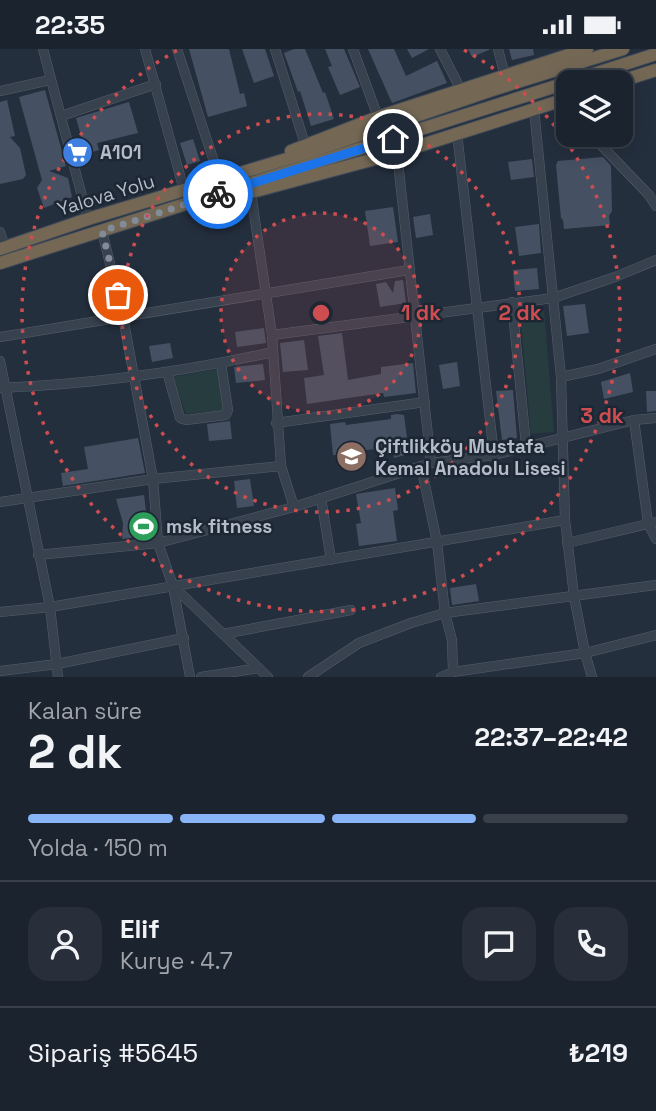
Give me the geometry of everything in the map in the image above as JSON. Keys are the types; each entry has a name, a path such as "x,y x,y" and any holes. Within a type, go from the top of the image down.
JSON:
{"highway":[{"path":"259,166 305,144 379,117 587,49"},
{"name":"Yalova Yolu","path":"3,248 310,152 623,49"},
{"path":"606,70 656,54"},
{"path":"633,77 656,70"},
{"path":"0,263 556,86"},
{"path":"172,209 251,193 397,153 556,102"}],"street":[{"path":"43,49 89,219"},
{"path":"145,49 184,190"},
{"path":"177,49 220,180"},
{"path":"275,49 305,144"},
{"path":"353,49 379,117"},
{"path":"440,49 461,90"},
{"path":"498,49 505,76"},
{"path":"0,91 50,81"},
{"path":"61,116 156,84"},
{"path":"534,109 549,236 561,377 567,543 585,653 593,677"},
{"path":"457,133 494,454"},
{"path":"603,147 652,193 656,206"},
{"path":"397,153 425,402 426,464 445,613 452,640 453,672"},
{"path":"251,193 272,335 281,466 294,507"},
{"path":"102,231 123,317 153,479 158,543 173,586 190,677"},
{"path":"0,232 3,248"},
{"path":"272,335 414,314 553,298 656,260"},
{"path":"0,337 409,270"},
{"path":"512,302 526,445"},
{"path":"561,377 598,369 656,349"},
{"path":"4,388 134,377 272,352"},
{"path":"0,361 50,607 58,677"},
{"path":"167,372 180,418 186,420 226,415 228,410 222,363"},
{"path":"276,422 425,402"},
{"path":"38,555 158,543 294,507 426,464 494,454 634,420 656,418"},
{"path":"634,420 656,539"},
{"path":"0,502 153,479 281,466"},
{"path":"321,498 331,560"},
{"path":"0,613 50,607 565,520"},
{"path":"567,543 652,523"},
{"path":"308,677 359,643 445,613 656,585"},
{"path":"173,586 268,677"},
{"path":"223,634 351,610"},
{"path":"441,677 453,672 585,653 656,635"},
{"path":"0,671 57,664 184,638"},
{"path":"201,677 259,668"}],"green space":[{"path":"544,309 554,432 531,434 520,312"},
{"path":"218,369 224,411 186,414 172,377"}],"building":[{"path":"189,49 229,49 240,94 244,93 247,106 208,117"},
{"path":"242,49 265,49 274,76 254,83"},
{"path":"305,49 334,119 311,126 284,53"},
{"path":"325,49 344,49 360,87 340,95 328,67 332,66"},
{"path":"368,49 394,49 406,76 437,61 447,83 392,103"},
{"path":"407,49 429,49 412,58"},
{"path":"468,49 491,49 472,57"},
{"path":"509,49 533,49 534,55 512,60"},
{"path":"45,90 66,166 49,171 68,178 72,197 44,208 37,188 42,180 19,97"},
{"path":"7,100 15,136 10,137 20,148 26,175 23,179 0,184 0,102"},
{"path":"129,102 138,133 97,143 99,150 86,154 76,118"},
{"path":"193,139 200,161 187,165 180,143"},
{"path":"603,157 611,166 610,225 564,229 556,165 558,161"},
{"path":"532,159 534,177 511,180 508,162"},
{"path":"393,207 398,242 370,246 365,211"},
{"path":"430,214 433,235 416,238 413,217"},
{"path":"539,224 541,253 519,256 515,227"},
{"path":"537,268 539,289 515,291 513,270"},
{"path":"403,280 406,303 380,307 376,284 386,282 393,293 395,281"},
{"path":"585,304 589,333 567,336 563,306"},
{"path":"264,328 266,343 237,347 235,332"},
{"path":"342,333 348,380 381,374 381,367 413,363 416,393 384,397 383,393 307,404 304,378 324,375 318,336"},
{"path":"304,340 308,370 283,372 280,343"},
{"path":"170,343 173,358 152,362 149,346"},
{"path":"457,362 460,386 443,389 439,365"},
{"path":"263,364 265,380 236,383 234,367"},
{"path":"630,373 633,392 604,399 601,382"},
{"path":"513,390 517,438 502,440 496,391"},
{"path":"646,391 656,391 656,411 647,412"},
{"path":"391,415 404,415 409,454 394,458 392,447 350,452 351,455 333,455 330,424 345,422 346,425 391,419"},
{"path":"230,421 232,439 209,441 207,424"},
{"path":"138,438 145,473 63,486 61,473 88,469 84,447"},
{"path":"250,479 254,506 237,508 234,481"},
{"path":"395,488 398,510 393,511 397,541 359,546 356,524 361,523 356,494"},
{"path":"144,495 149,535 122,539 123,523 116,499"},
{"path":"476,584 479,601 452,605 450,588"}],"way so far":[{"path":"118,295 102,231 218,194"}],"place":[{"name":"A101","path":"77,152"},
{"name":"Çiftlikköy Mustafa Kemal Anadolu Lisesi","path":"352,457"},
{"name":"msk fitness","path":"143,526"}],"route":[{"path":"218,194 393,139"}]}
